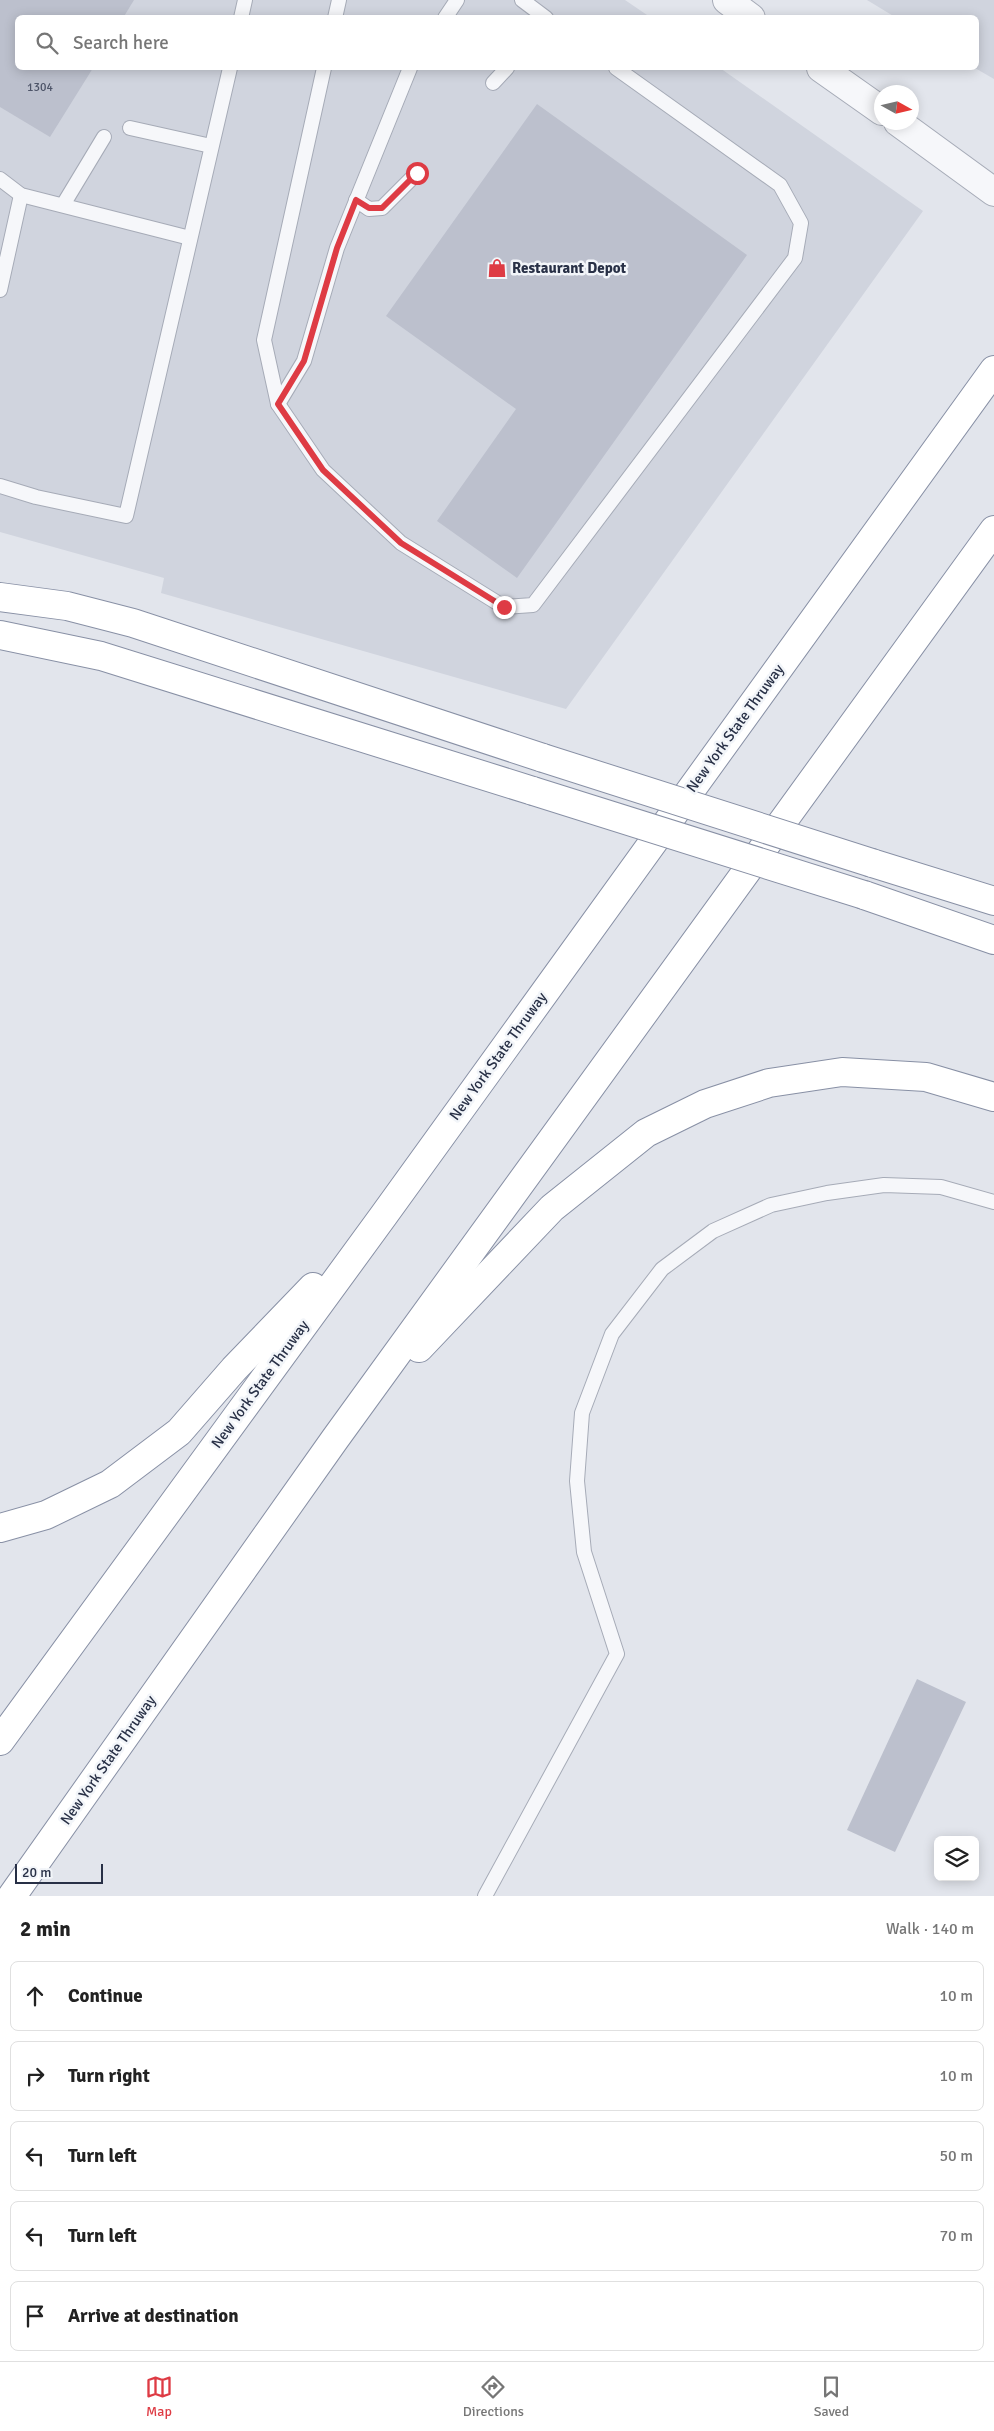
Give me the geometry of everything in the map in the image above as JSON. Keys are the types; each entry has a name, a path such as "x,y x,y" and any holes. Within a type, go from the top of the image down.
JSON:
{"highway":[{"name":"New York State Thruway","path":"0,1741 384,1215 994,370"},
{"name":"New York State Thruway","path":"12,1896 335,1439 994,530"},
{"path":"0,596 67,606 133,622 543,758 994,901"},
{"path":"0,635 101,656 864,895 994,940"},
{"path":"335,1439 552,1208 646,1133 704,1104 769,1083 842,1072 926,1077 994,1097"},
{"path":"0,1528 46,1514 110,1484 179,1432 234,1369 384,1215"}],"street":[{"path":"727,0 747,15"},
{"path":"824,70 874,105"},
{"path":"909,130 994,192"}],"lane":[{"path":"242,15 245,0"},
{"path":"336,15 338,0"},
{"path":"450,15 457,0"},
{"path":"522,0 542,15"},
{"path":"0,486 36,497 126,516 230,70"},
{"path":"324,70 264,340 278,404 323,470 401,543 504,607 534,605 795,258 801,223 780,185 619,70"},
{"path":"278,404 304,361 337,248 409,70"},
{"path":"493,83 505,70"},
{"path":"130,128 211,146"},
{"path":"63,206 104,137"},
{"path":"356,200 369,208 382,208 417,173"},
{"path":"0,179 21,195 190,238"},
{"path":"0,290 21,195"},
{"path":"485,1896 617,1654 584,1552 577,1480 582,1413 612,1334 662,1269 713,1231 771,1205 827,1193 884,1185 941,1187 994,1202"}],"shaded area":[{"path":"0,0 625,0 647,15 15,15 15,70 723,70 923,211 566,709 161,593 164,578 0,532"},
{"path":"867,0 994,0 994,79 978,70 979,15 892,15"}],"building":[{"path":"0,0 134,0 125,15 15,15 15,70 92,70 50,137 0,107"},
{"path":"537,104 747,255 517,578 437,521 516,409 386,316"},
{"path":"917,1679 966,1702 895,1852 847,1830"}],"place":[{"name":"Restaurant Depot","path":"497,268"}],"route":[{"path":"417,173 382,208 369,208 356,200 337,248 304,361 278,404 323,470 401,543 504,607"}]}
